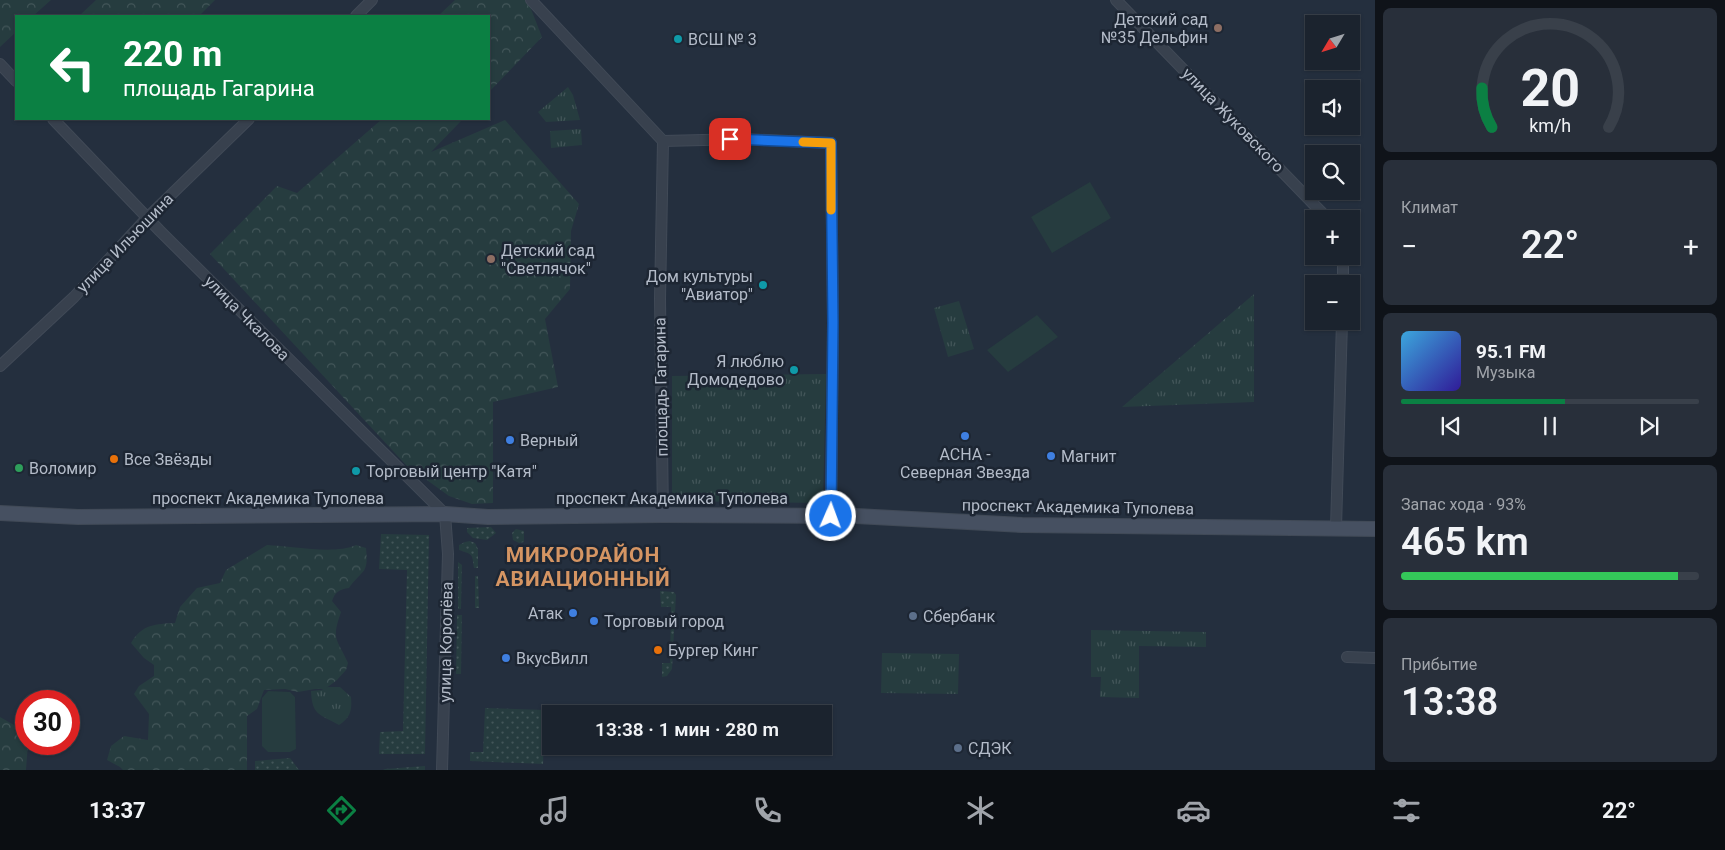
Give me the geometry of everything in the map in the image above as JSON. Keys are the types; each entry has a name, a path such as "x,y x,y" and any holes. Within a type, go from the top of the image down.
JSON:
{"main road":[{"name":"проспект Академика Туполева","path":"0,513 78,517 446,514 488,517 663,514 831,516 1022,525 1375,529"}],"street":[{"path":"357,15 372,0"},
{"path":"531,0 663,141 744,139 831,143 833,323 831,516"},
{"name":"улица Жуковского","path":"1116,0 1319,210"},
{"path":"0,64 15,80"},
{"name":"улица Чкалова","path":"54,120 147,218 446,514"},
{"name":"улица Ильюшина","path":"0,366 74,297 147,218 248,120"},
{"name":"площадь Гагарина","path":"663,141 660,299 663,514"},
{"path":"1336,528 1342,330"},
{"name":"улица Королёва","path":"442,770 448,554 446,514"},
{"path":"1347,657 1375,658"}],"green space":[{"path":"0,0 51,0 34,15 15,15 15,33 0,47"},
{"path":"96,0 215,0 200,15 80,15"},
{"path":"455,0 525,0 529,4 542,37 490,91 490,15 439,15"},
{"path":"568,87 573,95 580,120 546,122 538,112"},
{"path":"381,120 462,120 431,152 505,120 579,204 571,231 570,289 545,319 558,387 493,402 493,503 472,504 449,496 406,465 210,254 277,186 297,193"},
{"path":"581,129 582,145 551,148 550,131"},
{"path":"1090,182 1111,218 1052,253 1031,217"},
{"path":"1254,294 1254,402 1122,407"},
{"path":"959,301 974,349 948,357 934,308"},
{"path":"1037,315 1058,337 1008,372 987,350"},
{"path":"826,374 823,503 672,501 672,376"},
{"path":"491,527 496,533 487,540 473,538 467,532 467,528"},
{"path":"516,529 524,531 524,542 519,543 513,540 512,533"},
{"path":"381,534 429,535 425,754 379,754 380,732 403,731 407,570 379,569"},
{"path":"470,541 475,543 478,549 478,568 474,568 471,555 459,550 459,545"},
{"path":"267,545 325,550 347,548 356,545 366,548 365,568 349,588 336,593 332,601 341,612 336,634 338,644 348,663 346,670 325,689 298,692 285,689 264,690 257,709 247,716 247,770 123,770 107,760 111,746 124,736 148,740 149,714 134,694 139,686 154,676 154,665 144,658 131,643 135,637 150,626 175,623 180,607 197,588 220,583 226,570"},
{"path":"458,562 462,565 461,609 458,609"},
{"path":"475,576 478,576 479,608 475,608"},
{"path":"660,591 674,592 676,595 672,669 667,676 662,677 662,663 670,663 671,607 661,607"},
{"path":"457,615 462,615 461,674 456,674"},
{"path":"1091,630 1206,632 1206,647 1139,646 1139,698 1100,697 1101,677 1091,677"},
{"path":"882,653 959,654 958,694 881,693"},
{"path":"328,687 340,687 351,697 350,713 339,725 318,713 313,705 311,691"},
{"path":"268,691 290,692 295,697 296,749 290,752 268,752 262,746 262,698"},
{"path":"485,708 542,710 543,764 470,761 470,752 483,752"},
{"path":"0,717 15,726 15,755 27,755 26,770 0,770"},
{"path":"290,758 299,770 255,770 255,761"},
{"path":"425,766 425,770 383,770 385,769"}],"slow traffic":[{"path":"803,142 831,143 831,210"}],"place":[{"name":"Детский сад №35 Дельфин","path":"1218,28"},
{"name":"ВСШ № 3","path":"678,39"},
{"name":"Детский сад \"Светлячок\"","path":"491,259"},
{"name":"Дом культуры \"Авиатор\"","path":"763,285"},
{"name":"Я люблю Домодедово","path":"794,370"},
{"name":"АСНА - Северная Звезда","path":"965,436"},
{"name":"Верный","path":"510,440"},
{"name":"Магнит","path":"1051,456"},
{"name":"Все Звёзды","path":"114,459"},
{"name":"Воломир","path":"19,468"},
{"name":"Торговый центр \"Катя\"","path":"356,471"},
{"name":"Атак","path":"573,613"},
{"name":"Сбербанк","path":"913,616"},
{"name":"Торговый город","path":"594,621"},
{"name":"Бургер Кинг","path":"658,650"},
{"name":"ВкусВилл","path":"506,658"},
{"name":"СДЭК","path":"958,748"}],"district":[{"name":"МИКРОРАЙОН АВИАЦИОННЫЙ","path":"583,567"}],"route":[{"path":"730,139 831,143 833,323 831,516"}]}
